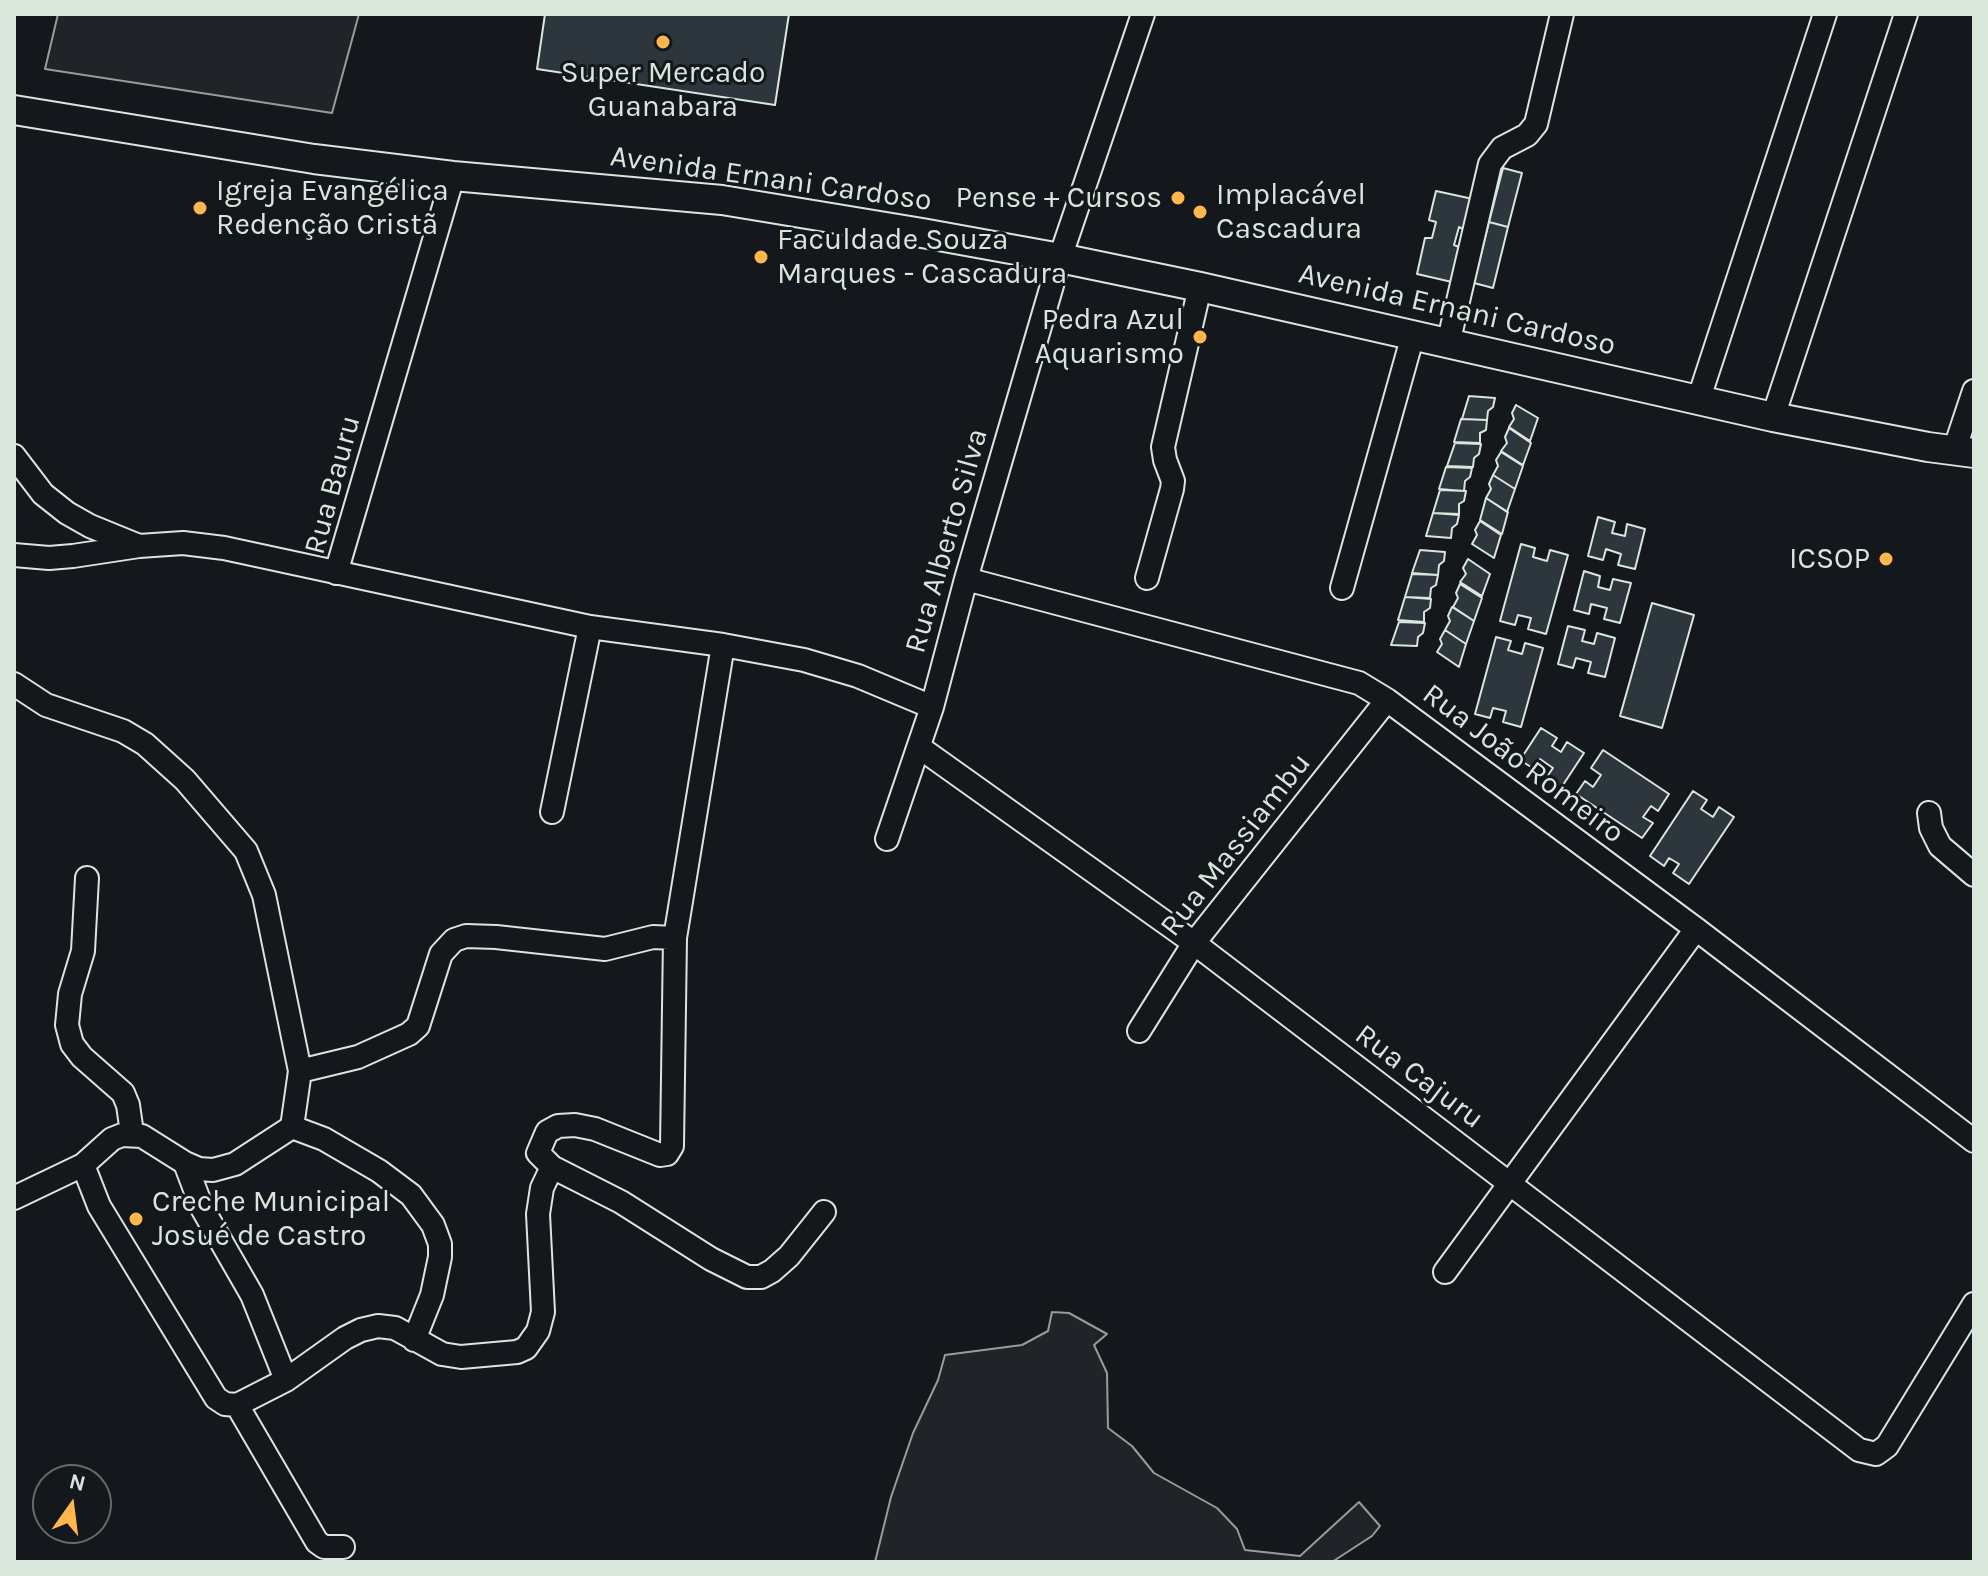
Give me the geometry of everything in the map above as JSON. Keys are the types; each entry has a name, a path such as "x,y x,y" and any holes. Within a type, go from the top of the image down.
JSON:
{"main road":[{"name":"Avenida Ernani Cardoso","path":"14,110 314,159 453,176 722,200 1060,258 1699,398 1773,417 1964,452"}],"street":[{"name":"Rua Alberto Silva","path":"887,839 932,707 1060,258 1143,14"},
{"path":"1448,344 1490,164 1502,148 1527,135 1536,124 1562,14"},
{"path":"1699,398 1825,14"},
{"path":"1773,417 1906,14"},
{"name":"Rua Bauru","path":"453,176 336,573 590,627 723,645 831,667 932,707"},
{"path":"1147,578 1172,489 1173,481 1163,447 1200,287"},
{"path":"1342,588 1413,335"},
{"path":"1964,452 1974,391"},
{"path":"14,456 43,494 67,513 139,546"},
{"path":"14,555 49,558 183,543 224,548 336,573"},
{"name":"Rua João Romeiro","path":"966,579 1359,683 1387,700 1696,929 1974,1141"},
{"path":"552,812 590,627"},
{"path":"723,645 675,938 672,1146 667,1154 660,1155 583,1126 558,1126 547,1132 538,1149 539,1156 552,1167 621,1202 711,1259 747,1277 761,1277 772,1271 789,1256 824,1212"},
{"path":"14,684 46,705 123,731 145,744 185,780 246,851 264,895 300,1071 292,1127 235,1164 213,1170 199,1169 132,1133 112,1139 83,1165 14,1198"},
{"name":"Rua Massiambu","path":"1139,1031 1194,943 1387,700"},
{"name":"Rua Cajuru","path":"919,747 1194,943 1859,1450 1876,1454 1887,1446 1974,1304"},
{"path":"1929,813 1931,828 1940,846 1974,875"},
{"path":"87,878 83,951 70,994 67,1025 72,1044 82,1057 123,1093 132,1133"},
{"path":"1445,1272 1696,929"},
{"path":"300,1071 358,1057 409,1034 418,1026 441,954 454,940 466,936 496,937 605,949 653,937 675,938"},
{"path":"292,1127 324,1139 379,1171 411,1195 428,1217 440,1244 440,1257 432,1295 414,1340"},
{"path":"185,1163 202,1208 252,1295 286,1380"},
{"path":"83,1165 99,1206 216,1398 225,1404 237,1405 286,1380 361,1330 388,1326 442,1354 461,1357 517,1352 532,1342 543,1312 539,1201 552,1167"},
{"path":"237,1405 317,1542 324,1547 343,1547"}],"shaded area":[{"path":"58,14 359,14 332,113 45,69"},
{"path":"1052,1312 1069,1313 1107,1334 1094,1345 1107,1373 1108,1428 1132,1446 1154,1473 1217,1508 1237,1529 1245,1550 1300,1556 1359,1502 1380,1526 1372,1536 1332,1562 875,1562 891,1497 945,1355 1022,1345 1048,1331"}],"building":[{"name":"Super Mercado Guanabara","path":"545,14 789,14 775,105 537,69"},
{"path":"1503,168 1522,173 1508,227 1489,222"},
{"path":"1436,191 1473,199 1465,230 1459,227 1454,245 1459,247 1452,282 1417,274 1425,238 1432,238 1436,222 1429,220"},
{"path":"1489,222 1508,227 1493,288 1474,283"},
{"path":"1469,396 1495,398 1487,420 1462,419"},
{"path":"1516,405 1538,418 1530,441 1509,427"},
{"path":"1461,419 1487,420 1486,430 1480,433 1480,443 1454,442"},
{"path":"1509,428 1531,443 1523,465 1501,451 1507,443 1505,437"},
{"path":"1455,443 1481,444 1473,467 1447,466"},
{"path":"1501,452 1523,466 1515,489 1493,475"},
{"path":"1446,467 1472,468 1464,491 1439,489"},
{"path":"1493,475 1515,489 1507,512 1486,498"},
{"path":"1440,490 1466,491 1464,501 1459,504 1459,514 1433,513"},
{"path":"1486,498 1508,512 1502,534 1480,520"},
{"path":"1433,513 1459,515 1451,538 1426,536"},
{"path":"1598,517 1615,522 1612,533 1625,536 1627,524 1645,529 1635,569 1618,565 1621,554 1606,549 1603,560 1588,556"},
{"path":"1480,521 1501,535 1494,558 1472,544"},
{"path":"1521,544 1535,548 1533,557 1547,561 1550,550 1568,555 1546,634 1528,629 1531,618 1518,615 1515,625 1500,621"},
{"path":"1420,550 1445,552 1438,575 1412,573"},
{"path":"1468,559 1490,574 1482,596 1460,582 1466,574 1463,568"},
{"path":"1584,571 1600,576 1598,587 1610,590 1613,579 1631,583 1620,623 1604,619 1607,608 1591,604 1589,614 1574,610"},
{"path":"1412,574 1438,575 1430,598 1405,597"},
{"path":"1460,584 1482,598 1474,621 1453,607"},
{"path":"1405,597 1431,599 1430,608 1424,612 1424,622 1398,620"},
{"path":"1652,603 1694,615 1662,728 1620,716"},
{"path":"1452,607 1474,621 1466,644 1445,630"},
{"path":"1399,622 1425,623 1417,646 1391,645"},
{"path":"1568,626 1585,630 1582,641 1594,644 1597,633 1615,638 1605,677 1588,673 1591,662 1576,658 1573,668 1558,664"},
{"path":"1445,630 1466,644 1459,667 1437,652"},
{"path":"1496,637 1511,641 1508,650 1522,654 1525,643 1543,648 1521,727 1503,722 1506,711 1493,708 1490,718 1475,714"},
{"path":"1541,728 1557,738 1552,746 1561,752 1567,742 1584,753 1561,788 1546,778 1553,768 1540,759 1534,769 1520,760"},
{"path":"1603,750 1669,794 1658,811 1651,806 1643,817 1653,823 1642,838 1576,794 1585,781 1593,787 1601,775 1591,768"},
{"path":"1693,791 1707,800 1701,809 1713,817 1719,807 1734,817 1689,884 1673,873 1679,864 1669,858 1664,866 1650,856"}],"place":[{"name":"Super Mercado Guanabara","path":"663,42"},
{"name":"Pense + Cursos","path":"1178,198"},
{"name":"Igreja Evangélica Redenção Cristã","path":"200,208"},
{"name":"Implacável Cascadura","path":"1200,212"},
{"name":"Faculdade Souza Marques - Cascadura","path":"761,257"},
{"name":"Pedra Azul Aquarismo","path":"1200,337"},
{"name":"ICSOP","path":"1886,559"},
{"name":"Creche Municipal Josué de Castro","path":"136,1219"}]}
